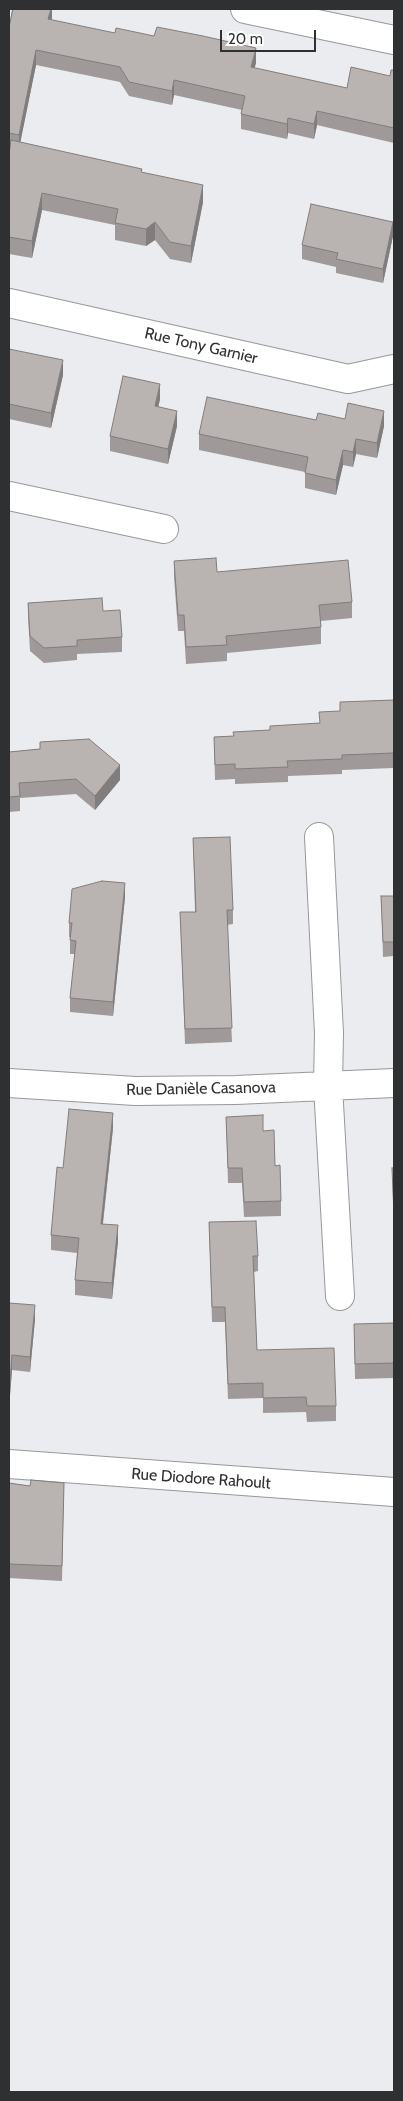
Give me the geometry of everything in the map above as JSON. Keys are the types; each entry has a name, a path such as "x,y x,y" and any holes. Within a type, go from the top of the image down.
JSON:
{"street":[{"path":"245,9 394,40"},
{"name":"Rue Tony Garnier","path":"9,303 348,378 394,369"},
{"path":"9,496 164,529"},
{"path":"319,837 329,1033 328,1086 340,1296"},
{"name":"Rue Danièle Casanova","path":"9,1083 135,1091 394,1083"},
{"name":"Rue Diodore Rahoult","path":"9,1464 394,1492"}],"building":[{"path":"13,9 51,9 48,19 115,33 116,28 154,36 157,27 256,48 251,67 347,88 351,67 390,76 391,70 394,70 394,128 317,111 314,124 288,118 287,124 241,114 245,96 174,80 172,91 129,82 120,67 36,50 19,135 9,133 9,27"},
{"path":"11,140 142,169 141,172 203,185 191,246 170,242 155,222 146,229 115,223 118,209 42,193 32,241 9,237 9,154"},
{"path":"311,204 393,222 383,269 336,259 338,253 302,245"},
{"path":"9,349 63,360 51,413 9,404"},
{"path":"123,376 160,384 155,406 177,411 168,449 110,436"},
{"path":"207,397 316,420 318,413 345,419 348,403 384,411 377,443 356,439 353,452 343,450 336,480 305,473 308,457 199,434"},
{"path":"216,558 217,572 348,560 352,602 319,605 321,627 226,636 227,645 186,647 184,615 178,615 174,561"},
{"path":"102,598 103,611 120,610 122,637 77,640 77,646 44,648 30,636 28,603"},
{"path":"394,700 394,753 342,755 342,759 287,761 288,767 235,769 235,764 215,765 214,737 234,736 233,732 270,730 270,726 320,723 319,712 340,711 340,702"},
{"path":"89,739 120,765 95,796 76,779 19,783 20,796 9,797 9,752 40,749 40,742"},
{"path":"230,837 233,910 227,910 232,1028 185,1029 180,912 196,912 193,838"},
{"path":"102,881 125,883 113,1002 70,998 76,941 70,940 72,923 69,923 72,889"},
{"path":"381,896 394,896 394,942 383,942"},
{"path":"69,1109 113,1113 101,1224 118,1225 112,1283 75,1280 79,1238 51,1235 57,1167 63,1168"},
{"path":"263,1115 263,1131 274,1130 275,1166 280,1165 281,1201 244,1202 242,1168 228,1168 226,1117"},
{"path":"392,1168 394,1168 394,1214"},
{"path":"256,1221 258,1256 253,1256 257,1350 334,1348 336,1406 307,1406 306,1397 263,1398 263,1383 228,1384 225,1307 212,1307 209,1222"},
{"path":"9,1303 35,1305 30,1357 12,1355 10,1381 9,1380"},
{"path":"394,1323 394,1363 355,1364 354,1324"},
{"path":"31,1480 64,1483 62,1566 9,1564 9,1483 30,1486"}]}
